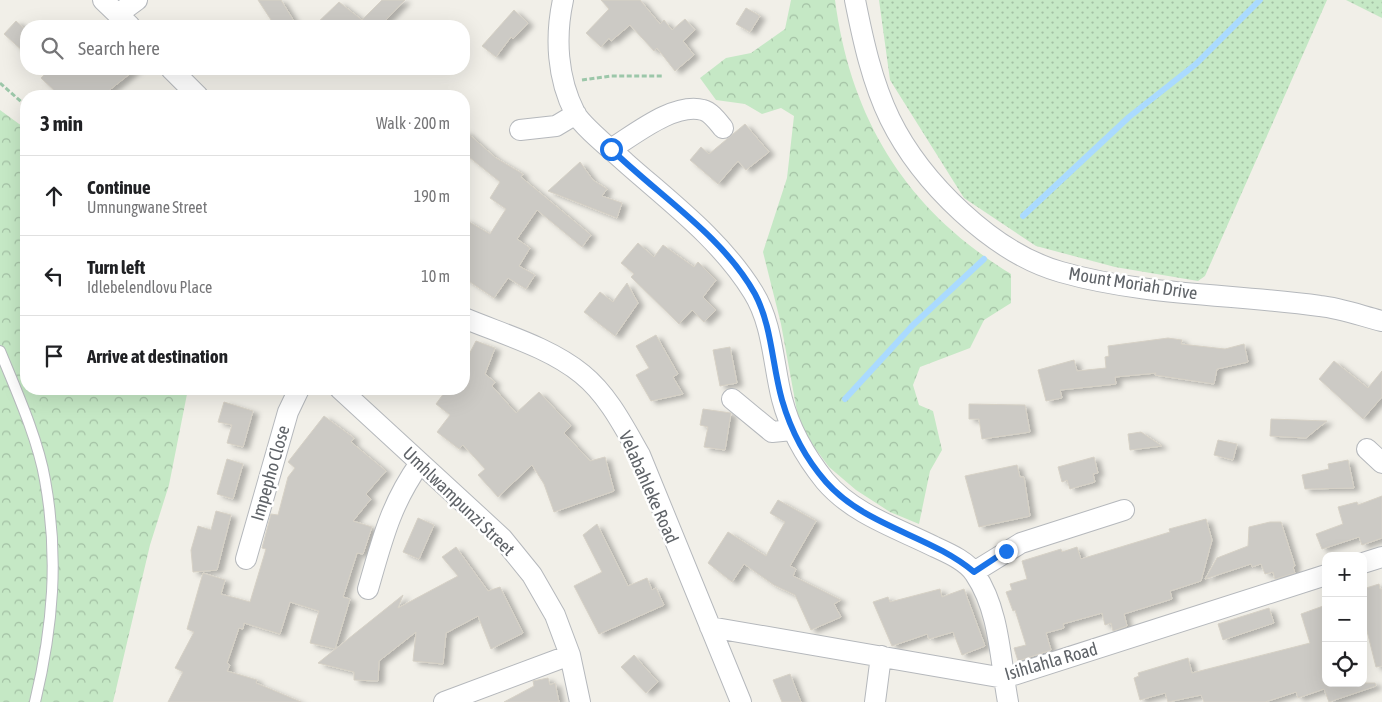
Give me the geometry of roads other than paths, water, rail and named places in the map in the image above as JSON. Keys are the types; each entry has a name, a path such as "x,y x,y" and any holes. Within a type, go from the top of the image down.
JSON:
{"street":[{"path":"103,0 124,20 137,0"},
{"path":"564,0 558,31 559,61 564,82 576,114 611,149 698,227 735,265 755,294 766,321 782,399 792,430 808,459 827,483 848,503 873,518 955,558 974,572 994,617 1008,702"},
{"name":"Mount Moriah Drive","path":"855,0 866,53 890,119 921,169 967,218 1014,251 1060,272 1119,285 1321,306 1382,321"},
{"path":"177,75 192,90"},
{"path":"611,149 655,121 682,110 703,110 714,117 723,128"},
{"path":"520,130 556,126 576,114"},
{"name":"Velabahleke Road","path":"470,321 556,358 582,374 601,394 620,419 640,455 740,702"},
{"name":"Impepho Close","path":"246,559 288,412 296,395"},
{"name":"Umhlwampunzi Street","path":"346,395 502,538 532,575 555,615 570,655 580,702"},
{"path":"732,399 772,432 792,430"},
{"path":"1367,449 1382,463"},
{"path":"368,589 392,510 399,494 420,463"},
{"path":"974,572 1021,544 1124,510"},
{"path":"1367,562 1382,557"},
{"name":"Isihlahla Road","path":"710,627 1004,678 1322,576"},
{"path":"448,701 570,655"},
{"path":"874,702 881,656"}],"lane":[{"path":"0,351 21,402 45,478 54,546 52,618 35,702"}],"waterway":[{"path":"1023,216 1129,117 1196,64 1260,0"},
{"path":"845,399 913,325 984,259"}]}
